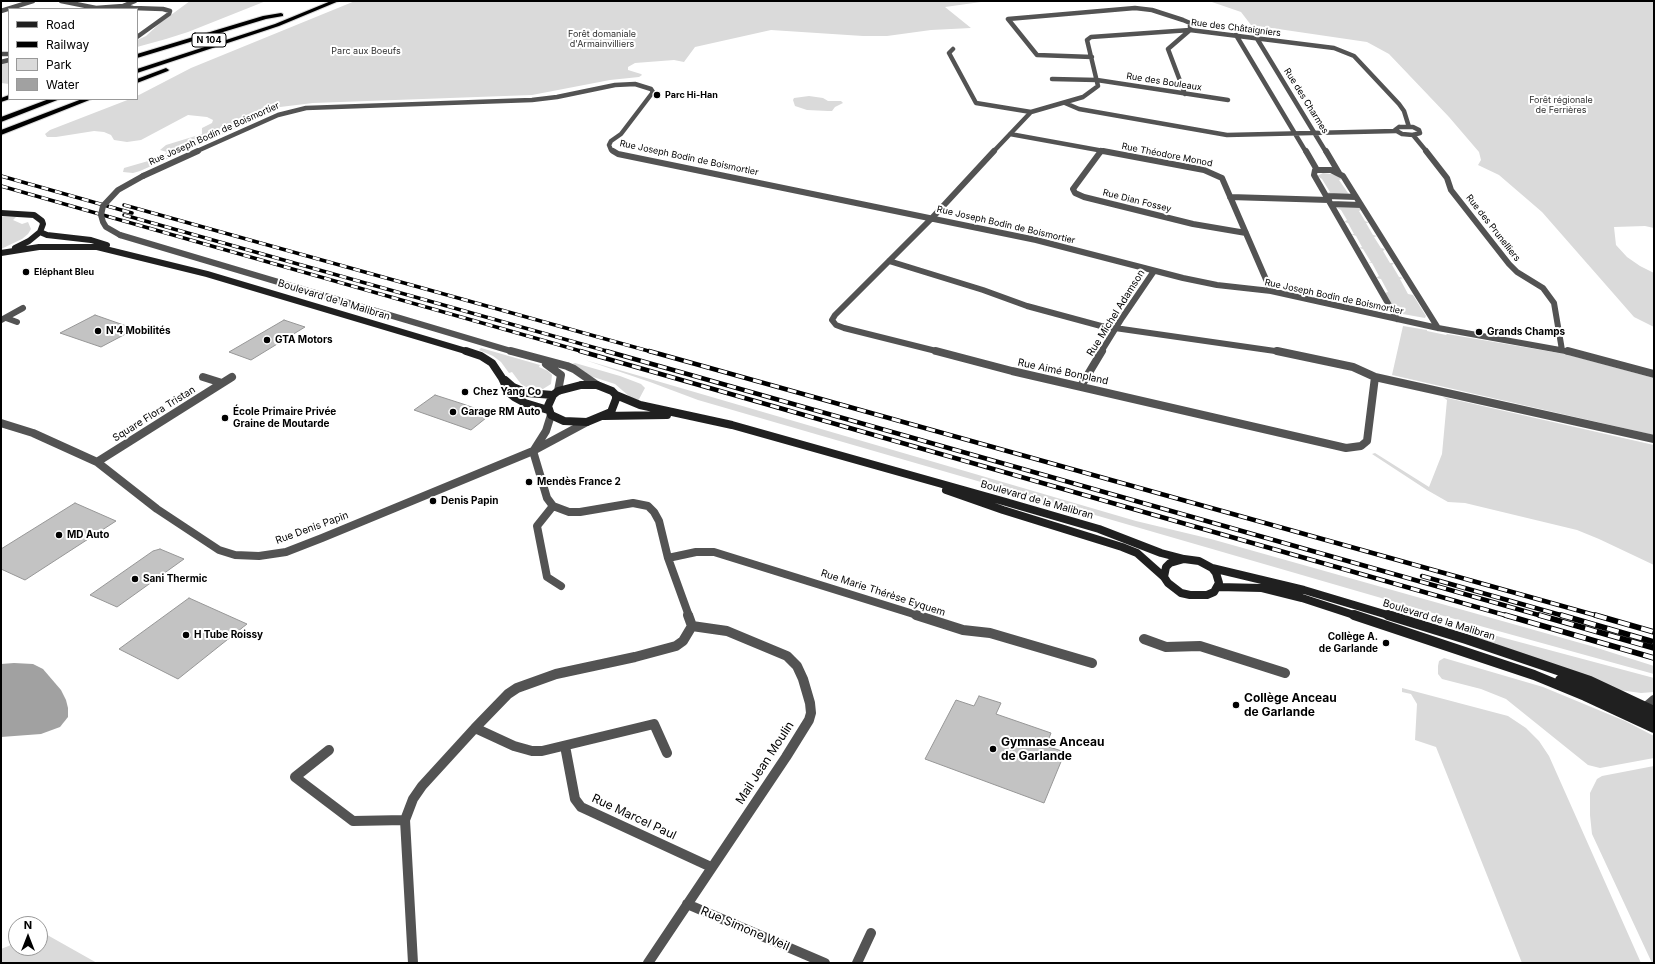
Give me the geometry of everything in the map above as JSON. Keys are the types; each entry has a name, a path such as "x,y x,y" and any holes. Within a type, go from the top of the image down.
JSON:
{"highway":[{"name":"N 104","path":"138,71 277,25 336,1"},
{"name":"N 104","path":"138,64 289,12"},
{"path":"138,56 265,17 281,15"},
{"path":"138,80 272,29 277,25"},
{"path":"7,109 33,100"},
{"path":"1,120 53,100"},
{"path":"1,133 85,100"}],"main road":[{"path":"1,208 12,212"},
{"path":"1,213 12,212 28,214 39,218 43,224 40,232 29,241 1,253"},
{"name":"Boulevard de la Malibran","path":"40,232 46,235 91,240 150,259"},
{"name":"Boulevard de la Malibran","path":"1,253 39,247 97,247 207,274 482,356 492,363 509,392 514,397 549,412 564,421 587,422 604,416 680,414"},
{"name":"Boulevard de la Malibran","path":"502,378 519,390 527,393 555,393 581,385 596,385 605,387 640,405 732,425 1006,502 1092,527 1161,553 1184,559"},
{"path":"549,412 549,402 555,393"},
{"path":"604,416 614,407 616,394"},
{"name":"Boulevard de la Malibran","path":"881,468 1003,510 1122,547 1137,553 1164,577"},
{"path":"1184,559 1199,562 1212,568 1219,578 1218,587 1214,592 1207,595 1190,595 1173,588 1164,577 1166,567 1170,563 1184,559"},
{"name":"Boulevard de la Malibran","path":"1212,568 1304,590 1466,639 1590,681 1651,719"},
{"path":"1218,587 1262,588 1302,598 1534,675 1584,688 1651,719"}],"street":[{"path":"11,8 33,1"},
{"path":"61,1 95,8 123,6 132,8"},
{"path":"123,6 135,1"},
{"path":"138,8 168,10 171,12 138,36"},
{"path":"1092,58 1037,55 1008,18 1135,8 1152,10 1190,23 1190,30 1168,49 1185,94"},
{"name":"Rue des Châtaigniers","path":"1098,80 1087,40 1097,36 1190,30 1236,34 1324,46 1346,52 1354,56 1399,104 1404,112 1408,126 1420,132 1419,134 1413,136"},
{"path":"1236,34 1317,170"},
{"name":"Rue des Charmes","path":"1256,37 1340,174 1343,176 1438,328"},
{"path":"953,49 950,53 976,103 1031,112 1065,103 1093,91 1098,86 1098,80"},
{"name":"Rue des Bouleaux","path":"1052,79 1098,80 1228,100"},
{"name":"Rue Joseph Bodin de Boismortier","path":"596,385 567,366 536,359 120,235 106,227 103,222 101,214 103,206 118,190 143,176 278,115 298,109 330,106 532,100 557,97 615,84 635,84 651,89 653,92 621,134 608,145 611,150 618,154 1043,242 1154,271 1217,284 1271,291 1438,328 1562,350 1654,374"},
{"path":"1065,103 1079,109 1227,135 1296,135 1396,131 1413,136"},
{"path":"932,218 1031,112"},
{"path":"1396,131 1396,127 1408,126"},
{"name":"Rue Théodore Monod","path":"1010,134 1204,170 1222,178 1271,291"},
{"name":"Rue des Prunelliers","path":"1413,136 1447,178 1451,190 1509,264 1517,272 1543,288 1554,303 1562,350"},
{"name":"Rue Dian Fossey","path":"1101,151 1073,189 1075,193 1084,197 1193,224 1246,233"},
{"path":"1317,170 1315,170 1314,175 1397,319"},
{"path":"1317,170 1331,170 1340,174"},
{"path":"1230,197 1329,200 1361,205"},
{"path":"1329,200 1356,197"},
{"name":"Rue Aimé Bonpland","path":"932,218 835,315 832,320 836,325 1012,371 1346,448 1361,446 1367,441 1375,377"},
{"path":"889,261 983,290 1040,310 1101,326 1218,344 1258,348 1353,367 1375,377 1654,439"},
{"name":"Rue Michel Adamson","path":"1081,386 1154,271"},
{"path":"3,319 23,308"},
{"path":"3,319 17,322"},
{"name":"Rue Joseph Bodin de Boismortier","path":"536,359 552,367 561,375 555,393"},
{"name":"Square Flora Tristan","path":"203,377 222,384"},
{"name":"Square Flora Tristan","path":"97,462 232,377"},
{"path":"413,963 405,820 413,799 422,786 475,728 508,694 517,688 556,674 676,646 683,641 692,626 668,558 659,521 654,512 648,506 633,503 580,512 569,512 553,506 547,498 533,451 546,431 549,412"},
{"name":"Rue Denis Papin","path":"1,423 32,433 97,462 158,509 219,550 235,555 259,556 286,552 322,538 533,451 587,422"},
{"path":"553,506 537,526 548,577 561,586"},
{"name":"Rue Marie Thérèse Eyquem","path":"668,558 696,552 708,551 721,553 963,630 990,633 1092,663"},
{"name":"Mail Jean Moulin","path":"648,963 786,757 809,720 811,713 810,703 803,678 797,666 787,656 727,631 692,626"},
{"path":"1144,639 1166,647 1200,646 1285,673"},
{"path":"1651,719 1654,700"},
{"path":"475,728 514,746 532,751 542,751 654,724 667,753"},
{"name":"Rue Marcel Paul","path":"565,746 575,799 581,806 711,867"},
{"path":"329,750 295,777 353,820 405,820"},
{"name":"Rue Simone Weil","path":"687,904 825,963"},
{"path":"857,963 871,933"}],"green space":[{"path":"190,1 266,1 188,32 138,47 138,40 146,36 160,23"},
{"name":"Parc aux Boeufs","path":"355,1 1012,1 981,2 945,7 971,28 931,30 887,36 863,36 771,30 695,47 684,62 674,60 635,63 628,67 628,70 642,75 639,77 610,80 532,95 313,103 272,108 275,111 133,173 123,172 124,168 162,157 167,152 160,150 166,145 202,134 202,128 212,123 213,120 207,117 188,115 141,140 127,142 114,140 111,135 104,132 94,131 56,137 47,137 45,134 50,130 127,100 138,100 138,95 191,68"},
{"name":"Forêt régionale de Ferrières","path":"1209,1 1654,1 1654,228 1645,226 1614,227 1616,245 1627,257 1654,273 1654,327 1634,317 1542,212 1499,175 1478,165 1481,160 1479,152 1449,117 1389,54 1367,42 1251,25 1241,12"},
{"path":"8,58 8,84 1,83 1,60"},
{"path":"809,96 823,98 828,101 841,101 843,103 835,107 832,111 807,110 795,106 793,100 794,98"},
{"path":"1323,173 1338,175 1342,179 1339,180 1348,193 1352,195 1328,194 1327,193 1330,192 1322,179 1317,176"},
{"path":"1335,207 1360,208 1361,210 1359,211 1365,221 1369,223 1366,223 1373,235 1377,236 1374,237 1381,248 1385,249 1383,251 1390,263 1394,263 1392,265 1399,277 1403,278 1400,279 1408,294 1413,295 1426,316 1425,318 1397,313 1385,293 1388,292 1381,279 1376,278 1379,276 1372,263 1368,262 1371,262 1363,249 1359,248 1362,247 1356,236 1351,234 1354,234 1348,223 1344,222 1347,220 1341,210"},
{"path":"1,217 16,217 13,220 22,224 28,222 31,229 22,239 1,249"},
{"path":"1403,326 1446,335 1565,354 1654,378 1654,435 1392,375"},
{"path":"481,348 540,365 539,367 548,371 552,375 551,384 543,389 526,387 521,384 512,372 509,373 501,362 493,356 479,350"},
{"path":"585,360 1136,521 1211,539 1591,646 1654,666 1654,674 1433,613 698,400"},
{"path":"575,363 620,376 641,384 645,388 638,401 630,397 615,384 590,376 572,364"},
{"path":"1443,397 1654,445 1654,565 1577,530 1465,503 1448,502 1372,454 1375,453 1429,487 1442,454 1447,400"},
{"path":"1478,631 1654,678 1654,692 1641,693 1619,690 1474,638 1475,632"},
{"path":"1444,658 1543,687 1625,721 1654,736 1654,758 1600,768 1588,765 1506,699 1481,689 1442,679 1438,674 1438,666 1439,661"},
{"path":"1402,688 1508,716 1526,728 1539,741 1549,756 1641,963 1522,963 1436,747 1415,740 1417,704 1411,694 1402,692"},
{"path":"1654,766 1654,963 1652,963 1592,834 1590,793 1597,779 1602,776"},
{"path":"48,935 97,963 1,963 1,949 8,946 8,956 48,956"}],"water":[{"path":"1,664 33,664 43,669 61,690 66,700 68,717 60,727 41,734 1,737"}],"building":[{"name":"N'4 Mobilités","path":"95,315 135,329 101,347 60,333"},
{"name":"GTA Motors","path":"284,320 305,327 251,360 229,352"},
{"name":"Garage RM Auto","path":"435,395 491,414 471,430 414,410"},
{"name":"MD Auto","path":"75,503 116,521 25,580 1,569 1,549"},
{"name":"Sani Thermic","path":"160,549 184,559 117,607 90,595 153,551"},
{"name":"H Tube Roissy","path":"189,598 247,624 178,679 119,649"},
{"name":"Gymnase Anceau de Garlande","path":"979,696 1001,703 996,714 1051,733 1046,746 1065,752 1044,803 925,759 956,700 974,706"}],"railway":[{"path":"1,176 132,213"},
{"path":"1,186 584,352"},
{"path":"124,205 652,352"},
{"path":"124,215 610,352"},
{"path":"580,351 1508,616"},
{"path":"606,351 1542,616"},
{"path":"649,351 1598,616"},
{"path":"1422,576 1564,616"},
{"path":"1505,615 1654,658"},
{"path":"1539,615 1654,648"},
{"path":"1561,615 1654,642"},
{"path":"1595,615 1654,632"}],"place":[{"name":"Parc Hi-Han","path":"657,95"},
{"name":"Eléphant Bleu","path":"26,272"},
{"name":"N'4 Mobilités","path":"98,331"},
{"name":"Grands Champs","path":"1479,332"},
{"name":"GTA Motors","path":"267,340"},
{"name":"Chez Yang Co","path":"465,392"},
{"name":"Garage RM Auto","path":"453,412"},
{"name":"École Primaire Privée Graine de Moutarde","path":"225,418"},
{"name":"Mendès France 2","path":"529,482"},
{"name":"Denis Papin","path":"433,501"},
{"name":"MD Auto","path":"59,535"},
{"name":"Sani Thermic","path":"135,579"},
{"name":"H Tube Roissy","path":"186,635"},
{"name":"Collège A. de Garlande","path":"1386,643"},
{"name":"Collège Anceau de Garlande","path":"1236,705"},
{"name":"Gymnase Anceau de Garlande","path":"993,749"}],"park label":[{"name":"Forêt domaniale d'Armainvilliers","path":"602,40"}]}
